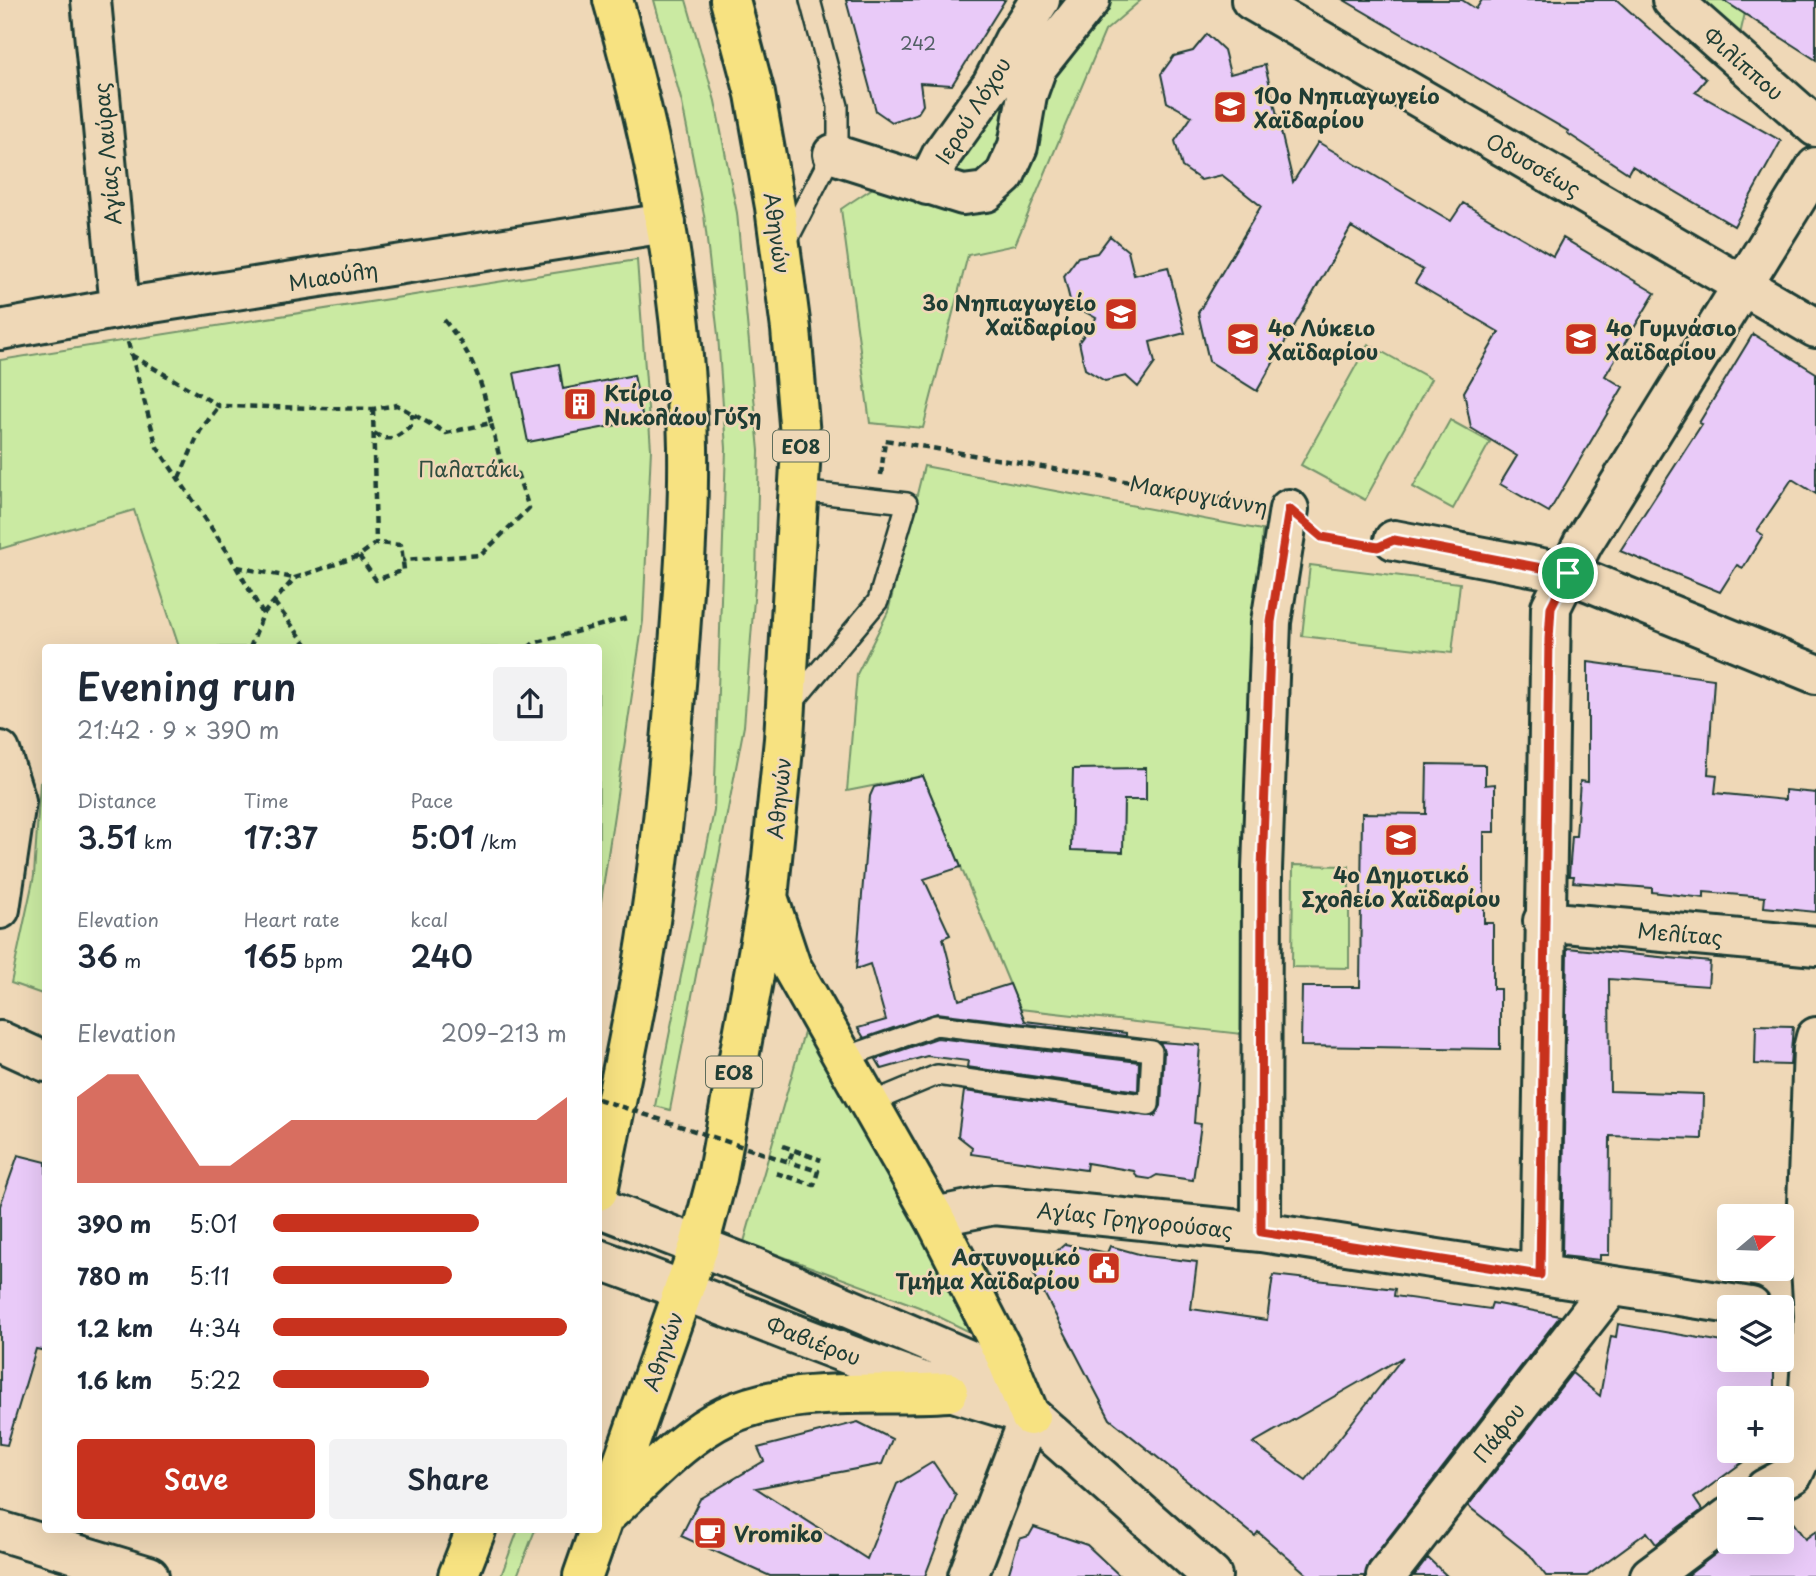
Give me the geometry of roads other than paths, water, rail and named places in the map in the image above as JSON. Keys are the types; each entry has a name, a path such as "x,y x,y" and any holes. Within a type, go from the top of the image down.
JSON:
{"highway":[{"path":"602,1171 643,964 673,727 684,575 688,447 680,343 666,223 644,110 613,0"},
{"name":"Αθηνών","path":"602,1525 699,1246 717,1178 768,898 786,710 801,448 781,253 755,94 730,0"},
{"path":"768,898 791,966 934,1217 1005,1355 1031,1416"},
{"path":"602,1045 643,964"},
{"path":"605,1517 684,1445 725,1416 776,1401 822,1395 948,1392"},
{"path":"458,1576 475,1533"},
{"name":"Αθηνών","path":"583,1576 599,1533"}],"street":[{"name":"Αγίας Λαύρας","path":"91,0 120,308"},
{"name":"Ιερού Λόχου","path":"927,185 942,154 1009,89 1014,40 1040,0"},
{"path":"833,155 962,195 986,192 1005,175 1018,146 1009,89 1037,67 1090,0"},
{"name":"Οδυσσέως","path":"1251,0 1816,328"},
{"name":"Φιλίππου","path":"1672,0 1816,127"},
{"path":"1540,1275 1543,921 1551,607 1568,573 1742,284 1816,167"},
{"name":"Μιαούλη","path":"0,330 120,308 666,223"},
{"path":"1261,1232 1262,869 1271,622 1289,509"},
{"path":"1394,540 1568,573 1816,674"},
{"path":"0,751 16,801 0,909"},
{"name":"Μελίτας","path":"1543,921 1816,946"},
{"path":"1794,1480 1804,1448 1807,1204 1812,1049 1816,1037"},
{"path":"0,1038 42,1042"},
{"path":"0,1038 42,1060"},
{"name":"Αγίας Γρηγορούσας","path":"934,1217 993,1205 1261,1232 1717,1302"},
{"name":"Φαβιέρου","path":"602,1209 699,1246 967,1359 1212,1576"},
{"name":"Φαβιέρου","path":"602,1260 684,1289 948,1392 1031,1416"},
{"name":"Πάφου","path":"1386,1576 1610,1288"},
{"path":"968,1576 1031,1416"},
{"path":"1650,1576 1717,1526"},
{"path":"0,1531 149,1576"}],"lane":[{"path":"781,253 806,198 833,155 838,142 838,106 810,0"},
{"path":"786,710 878,601 907,503 799,491"},
{"path":"843,1058 936,1025 1153,1051 1149,1105 937,1075 870,1102"}],"place":[{"name":"10ο Νηπιαγωγείο Χαϊδαρίου","path":"1230,107"},
{"name":"3ο Νηπιαγωγείο Χαϊδαρίου","path":"1121,314"},
{"name":"4ο Λύκειο Χαϊδαρίου","path":"1243,339"},
{"name":"4ο Γυμνάσιο Χαϊδαρίου","path":"1581,339"},
{"name":"Κτίριο Νικολάου Γύζη","path":"580,404"},
{"name":"4ο Δημοτικό Σχολείο Χαϊδαρίου","path":"1401,840"},
{"name":"Αστυνομικό Τμήμα Χαϊδαρίου","path":"1104,1268"},
{"name":"Vromiko","path":"710,1533"}],"park label":[{"name":"Παλατάκι","path":"469,468"}]}
